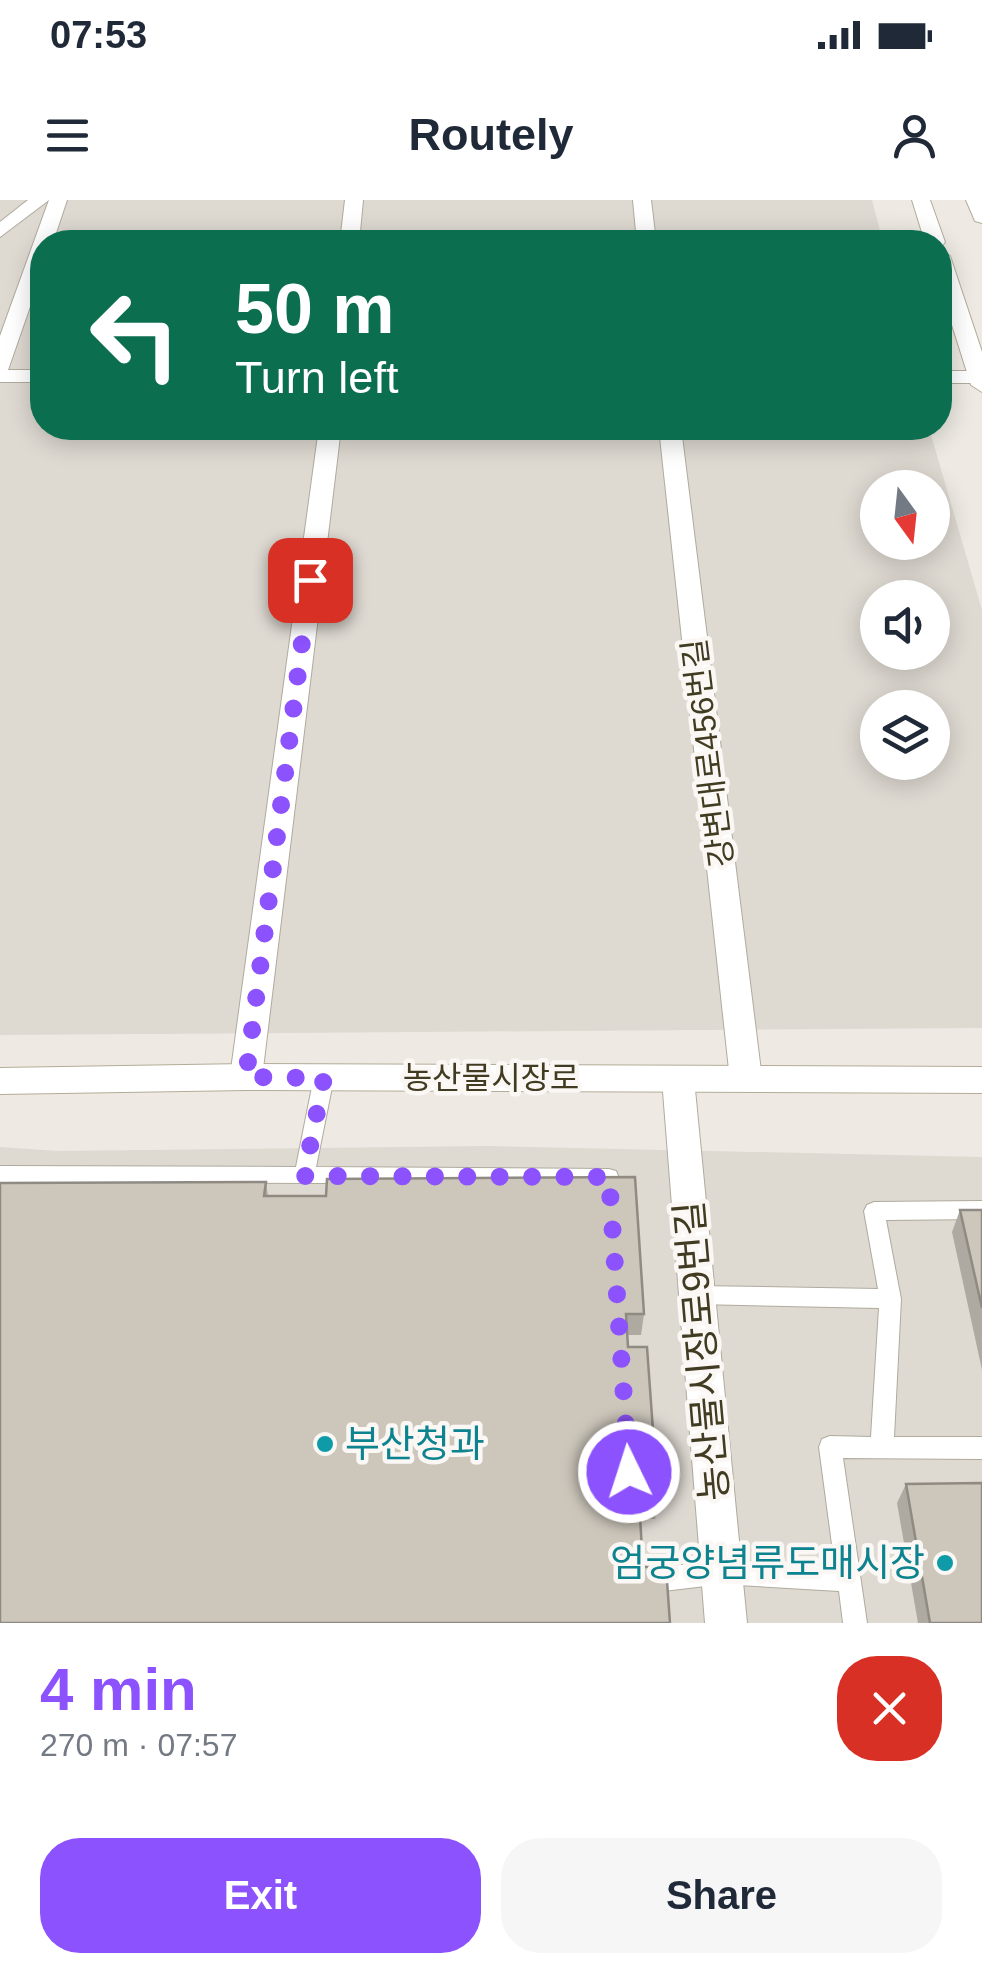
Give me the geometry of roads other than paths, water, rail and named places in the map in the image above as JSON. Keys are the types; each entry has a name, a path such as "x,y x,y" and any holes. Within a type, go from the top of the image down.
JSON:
{"street":[{"path":"0,231 40,200"},
{"path":"48,230 58,200"},
{"path":"351,230 354,200"},
{"path":"642,200 646,230"},
{"path":"921,200 932,230"},
{"path":"976,200 982,217"},
{"path":"0,366 30,280"},
{"path":"952,293 981,381 952,378"},
{"path":"0,376 30,376"},
{"path":"246,1077 328,440"},
{"name":"강변대로456번길","path":"671,440 746,1079"},
{"name":"농산물시장로","path":"0,1082 246,1077 982,1080"},
{"name":"농산물시장로9번길","path":"678,1079 726,1623"}],"lane":[{"path":"304,1176 324,1078"},
{"path":"0,1174 598,1176 609,1177 612,1216"},
{"path":"882,1447 890,1299 874,1211 982,1210"},
{"path":"697,1295 890,1299"},
{"path":"856,1623 830,1447 982,1448"},
{"path":"636,1580 722,1572 849,1580"}],"place":[{"name":"부산청과","path":"325,1444"},
{"name":"엄궁양념류도매시장","path":"945,1563"}]}
